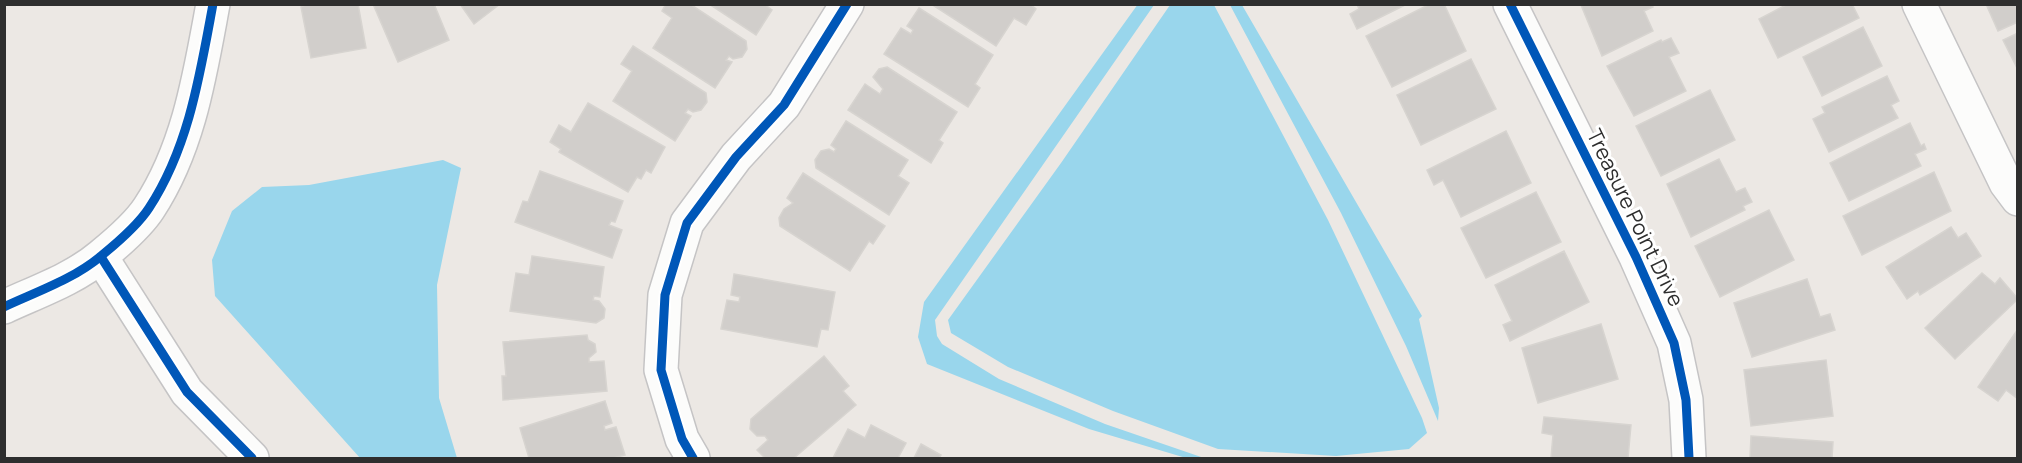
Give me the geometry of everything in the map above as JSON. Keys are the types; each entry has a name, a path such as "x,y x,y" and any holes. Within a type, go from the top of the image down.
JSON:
{"street":[{"path":"4,307 80,270 101,257 148,210 175,162 199,82 213,4"},
{"path":"693,459 682,439 661,370 665,295 687,224 736,157 784,105 847,4"},
{"name":"Treasure Point Drive","path":"1510,4 1636,257 1674,343 1686,400 1689,459"},
{"path":"1919,4 2006,183 2018,199"},
{"path":"101,257 187,392 252,459"}],"water":[{"path":"1138,4 1154,5 935,320 937,336 942,344 999,379 1105,424 1204,458 1186,458 1089,429 927,364 918,337 924,302"},
{"path":"1170,5 1214,5 1328,220 1422,418 1427,433 1409,449 1336,456 1218,449 1113,411 1008,367 951,333 948,320 1061,163"},
{"path":"1230,5 1242,5 1422,316 1419,319 1439,408 1438,421 1406,346 1341,213"},
{"path":"443,160 461,168 437,285 439,398 457,458 360,458 215,296 212,260 232,211 262,187 309,185"}],"building":[{"path":"307,4 358,4 366,48 311,58 301,7"},
{"path":"373,4 434,4 449,40 398,62"},
{"path":"460,4 500,4 474,24"},
{"path":"666,4 690,4 746,41 747,49 742,57 733,59 729,56 726,60 732,62 715,88 653,48 672,18 662,11"},
{"path":"709,4 764,4 772,10 756,35"},
{"path":"931,4 1030,4 1036,9 1026,25 1014,18 996,46"},
{"path":"1357,4 1407,4 1357,29 1350,14 1359,9"},
{"path":"1430,4 1444,4 1466,51 1392,87 1366,36"},
{"path":"1651,4 1653,7 1644,11 1653,31 1602,56 1581,5"},
{"path":"1788,4 1852,4 1859,18 1778,58 1759,19"},
{"path":"1986,4 2018,4 2018,22 1998,31"},
{"path":"919,8 993,55 975,84 980,88 968,107 884,54 901,28 911,34 913,30 907,26"},
{"path":"1863,27 1882,66 1822,96 1803,57"},
{"path":"2018,33 2018,68 2017,68 2003,40"},
{"path":"1671,38 1679,53 1669,57 1686,91 1634,116 1607,66 1661,40 1662,42"},
{"path":"633,46 706,93 707,102 701,110 693,112 688,109 685,113 691,116 675,141 613,101 632,71 621,64"},
{"path":"1471,59 1496,109 1421,145 1397,95"},
{"path":"887,67 957,112 939,140 943,143 931,163 848,110 865,84 880,94 883,89 873,77 879,69"},
{"path":"1887,76 1899,101 1891,105 1898,118 1829,152 1813,119 1825,113 1822,107"},
{"path":"1710,90 1735,140 1661,176 1636,126"},
{"path":"588,103 665,147 651,173 646,170 641,179 637,177 628,192 559,152 561,149 550,142 559,125 571,132"},
{"path":"846,121 908,160 898,176 909,183 889,215 816,168 815,160 821,151 829,149 834,152 836,149 831,145"},
{"path":"1910,123 1921,146 1924,144 1926,149 1915,154 1921,166 1849,201 1830,163"},
{"path":"1506,131 1531,183 1461,217 1443,180 1434,185 1427,170"},
{"path":"1719,159 1736,192 1745,188 1752,202 1743,206 1745,210 1691,237 1667,184"},
{"path":"540,171 623,201 615,222 611,221 609,225 622,230 612,258 515,222 523,201 528,202"},
{"path":"1934,172 1951,211 1862,255 1843,216"},
{"path":"803,173 885,226 873,244 869,241 850,271 780,226 779,218 784,209 793,203 787,198"},
{"path":"1536,192 1561,242 1486,278 1461,228"},
{"path":"1769,210 1794,260 1720,297 1695,246"},
{"path":"1951,227 1958,238 1966,233 1981,256 1920,295 1918,291 1907,299 1886,267"},
{"path":"1564,251 1589,302 1510,341 1503,325 1512,321 1495,285"},
{"path":"532,256 604,267 600,297 594,296 593,300 599,301 605,309 604,318 596,323 510,311 516,273 529,275"},
{"path":"1982,273 1995,284 2000,278 2018,299 1955,359 1925,328"},
{"path":"734,274 835,292 828,330 821,329 817,347 721,329 727,300 739,302 740,297 731,295"},
{"path":"1807,279 1820,317 1830,314 1835,330 1752,357 1734,303"},
{"path":"1601,324 1618,379 1538,403 1522,348"},
{"path":"2018,329 2018,399 2006,390 1998,401 1978,387"},
{"path":"587,335 588,340 595,344 596,352 589,358 589,362 604,361 607,391 503,400 502,376 506,376 503,342"},
{"path":"824,356 849,386 843,391 856,405 794,458 765,458 757,450 768,440 765,436 757,436 750,429 751,419"},
{"path":"1826,360 1833,416 1751,426 1744,370"},
{"path":"605,401 612,423 604,426 605,430 616,427 625,455 613,458 529,458 520,428"},
{"path":"1544,417 1631,425 1628,458 1551,458 1553,435 1542,433"},
{"path":"871,425 906,443 898,458 833,458 848,429 865,438"},
{"path":"1751,436 1833,442 1832,458 1750,458"},
{"path":"921,444 941,455 939,458 914,458"}],"cycle path":[{"path":"4,307 79,272 127,234 149,208 163,185 183,135 198,83 213,4"},
{"path":"693,458 682,439 661,370 665,295 687,223 736,157 784,105 847,4"},
{"path":"1510,4 1636,257 1674,343 1686,400 1689,458"},
{"path":"101,257 187,392 252,458"}]}
